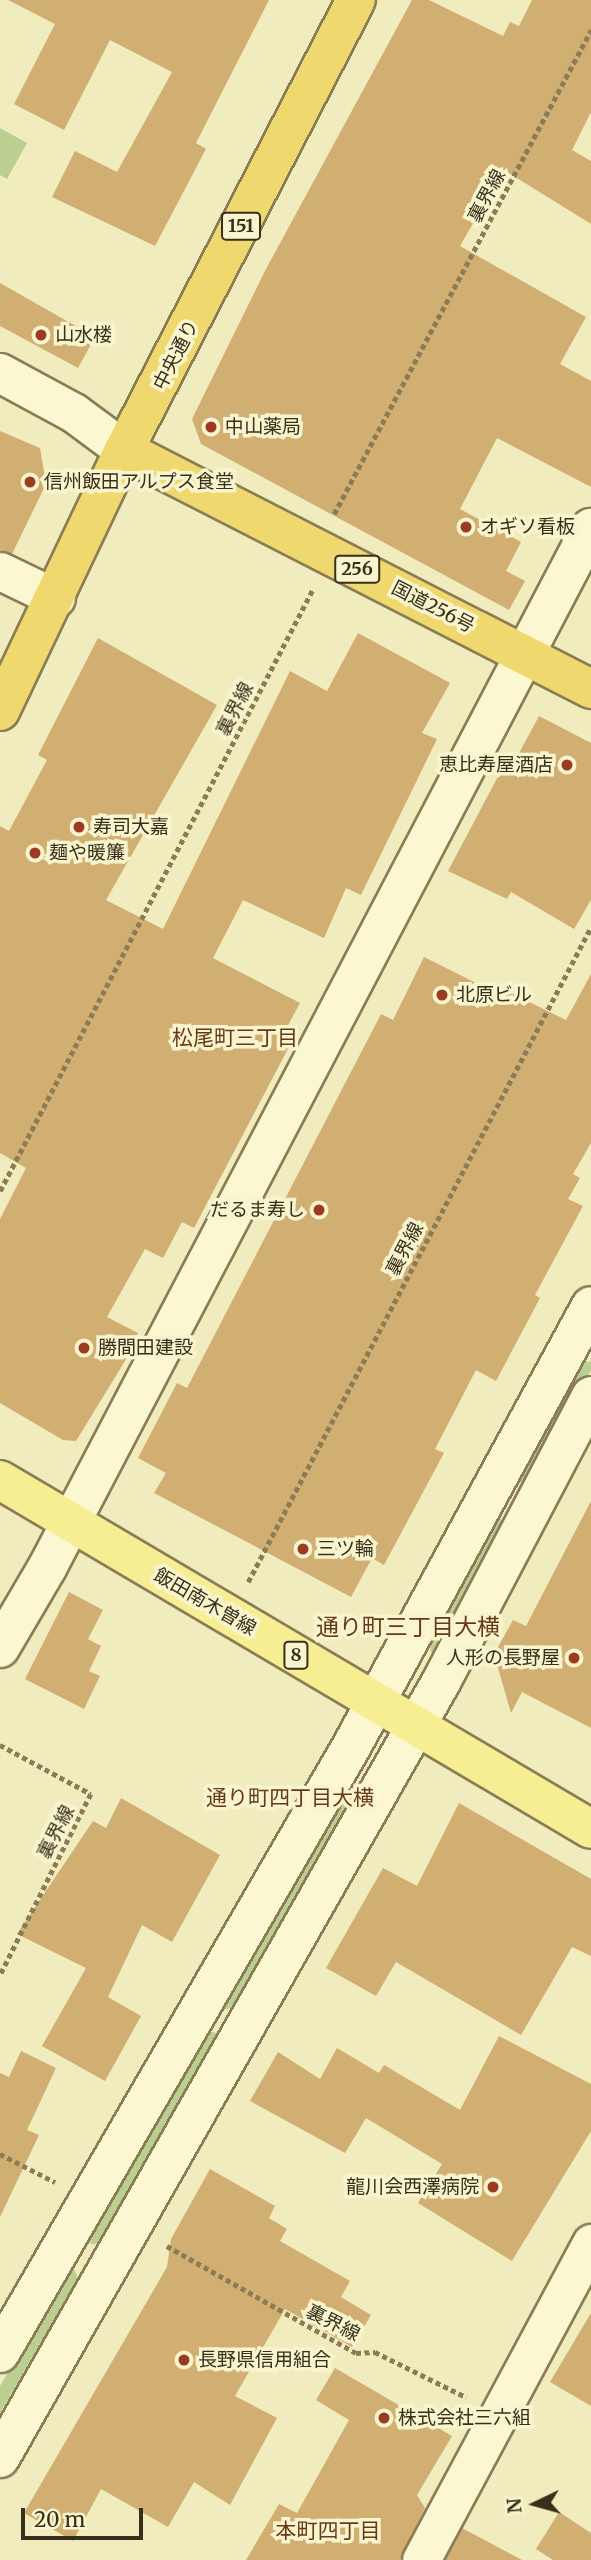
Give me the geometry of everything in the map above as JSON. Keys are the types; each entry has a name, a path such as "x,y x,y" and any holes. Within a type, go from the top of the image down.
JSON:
{"highway":[{"name":"中央通り","path":"0,711 124,450 356,0"},
{"name":"国道256号","path":"124,450 591,689"}],"main road":[{"name":"飯田南木曽線","path":"0,1480 591,1829"}],"street":[{"path":"0,373 74,413 124,450"},
{"path":"0,1648 47,1568 68,1521 527,656 591,528"},
{"path":"0,571 56,598"},
{"path":"0,2353 374,1702 591,1306"},
{"path":"0,2458 415,1726 591,1396"},
{"path":"421,2560 502,2415 591,2243"}],"path":[{"name":"裏界線","path":"329,524 591,30"},
{"name":"裏界線","path":"0,1191 320,576"},
{"name":"裏界線","path":"246,1586 591,927"},
{"name":"裏界線","path":"0,1745 91,1794 0,1976"},
{"path":"0,2154 59,2184"},
{"name":"裏界線","path":"157,2241 356,2353 375,2351 502,2415"}],"green space":[{"path":"0,128 27,143 7,179 0,175"},
{"path":"579,1361 591,1362 591,1370 529,1484 521,1483 517,1477"},
{"path":"494,1519 507,1520 437,1653 431,1652 429,1642"},
{"path":"343,1793 354,1794 354,1801 234,2007 224,2010 221,2006"},
{"path":"206,2031 216,2033 217,2039 99,2242 92,2245 86,2236"},
{"path":"74,2269 78,2278 0,2413 0,2386 67,2270"}],"building":[{"path":"8,0 269,0 196,143 206,149 155,246 52,197 75,151 117,172 172,72 110,40 64,130 14,104 55,24"},
{"path":"412,0 429,0 503,36 510,22 519,26 532,0 591,0 591,112 572,150 591,161 591,224 504,170 460,246 586,317 560,364 591,381 591,487 497,438 460,509 521,542 506,571 525,581 509,610 201,444 192,419 266,269"},
{"path":"0,283 95,337 78,368 0,326"},
{"path":"0,431 40,448 46,484 12,554 0,550"},
{"path":"358,633 450,683 422,733 437,739 361,895 346,888 324,938 243,900 213,958 300,1003 281,1038 291,1043 194,1228 182,1222 163,1258 145,1249 107,1317 138,1333 128,1356 76,1441 63,1440 0,1403 0,1219 26,1168 0,1153 0,826 9,831 47,760 38,755 98,638 217,705 106,900 163,929 290,671 327,691"},
{"path":"539,716 591,743 591,900 574,929 511,892 507,899 448,871 503,767 510,770"},
{"path":"424,957 500,995 503,989 566,1020 591,974 591,1143 573,1174 580,1178 568,1199 583,1206 535,1295 540,1298 496,1381 476,1370 435,1449 444,1453 384,1565 372,1558 351,1597 154,1493 166,1473 138,1458 177,1383 187,1388 381,1014 393,1020"},
{"path":"591,1501 591,1728 522,1692 511,1713 494,1654 513,1620 526,1626"},
{"path":"69,1592 103,1610 88,1639 101,1646 89,1671 100,1676 84,1709 25,1679"},
{"path":"121,1798 220,1855 172,1942 142,1925 108,1997 141,2016 105,2081 42,2046 86,1968 17,1934 93,1821 106,1828"},
{"path":"459,1803 591,1879 591,1956 572,1947 521,2035 396,1962 376,1996 326,1968 383,1868 417,1886"},
{"path":"499,2036 591,2084 591,2131 512,2261 418,2203 442,2164 366,2118 345,2153 250,2101 278,2052 320,2079 337,2048 379,2073 384,2065 460,2110"},
{"path":"21,2051 56,2068 27,2130 39,2135 0,2217 0,2073 9,2077"},
{"path":"210,2169 275,2206 269,2218 287,2229 280,2241 350,2281 341,2297 371,2315 352,2347 285,2309 235,2396 277,2418 230,2505 194,2482 168,2527 101,2489 73,2541 24,2513 167,2267 171,2239"},
{"path":"591,2313 591,2406 550,2382"},
{"path":"335,2368 452,2436 417,2495 425,2508 400,2560 246,2560 279,2504 297,2513 349,2420 316,2400"},
{"path":"559,2512 591,2533 591,2560 553,2560 536,2549"},
{"path":"462,2528 522,2560 445,2560"}],"place":[{"name":"山水楼","path":"41,335"},
{"name":"中山薬局","path":"211,427"},
{"name":"信州飯田アルプス食堂","path":"30,482"},
{"name":"オギソ看板","path":"466,527"},
{"name":"恵比寿屋酒店","path":"567,765"},
{"name":"寿司大嘉","path":"79,827"},
{"name":"麺や暖簾","path":"35,853"},
{"name":"北原ビル","path":"442,995"},
{"name":"だるま寿し","path":"319,1210"},
{"name":"勝間田建設","path":"84,1348"},
{"name":"三ツ輪","path":"303,1549"},
{"name":"人形の長野屋","path":"574,1658"},
{"name":"龍川会西澤病院","path":"493,2187"},
{"name":"長野県信用組合","path":"184,2360"},
{"name":"株式会社三六組","path":"384,2418"}],"district":[{"name":"松尾町三丁目","path":"235,1038"},
{"name":"通り町三丁目大横","path":"408,1627"},
{"name":"通り町四丁目大横","path":"290,1798"},
{"name":"本町四丁目","path":"328,2531"}]}
